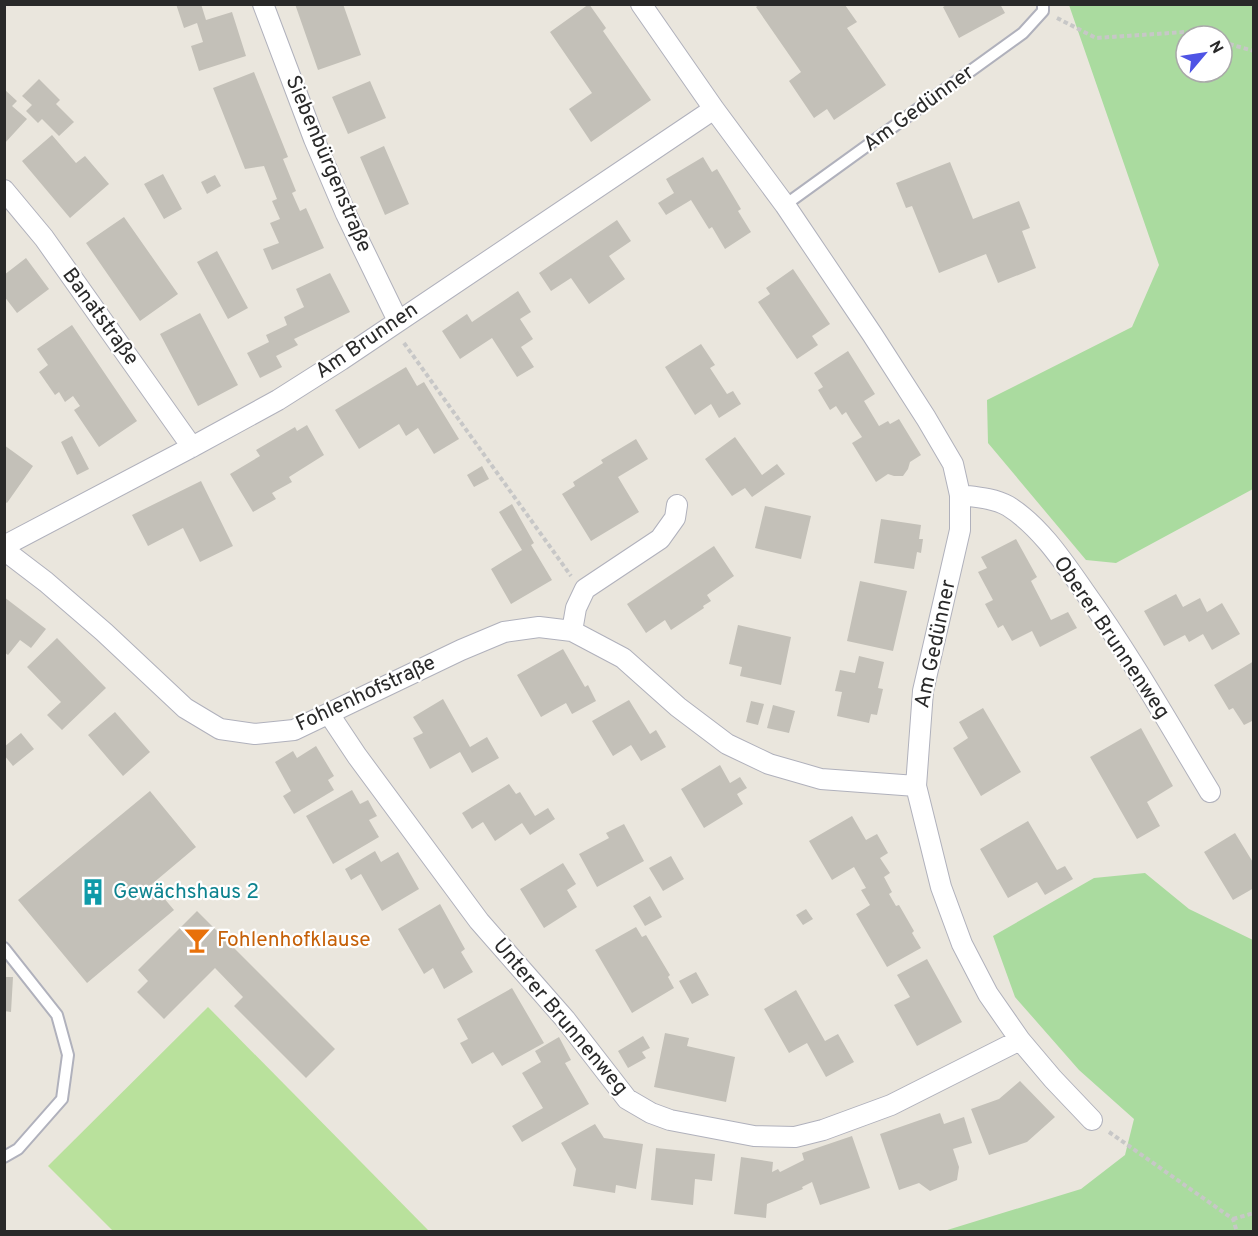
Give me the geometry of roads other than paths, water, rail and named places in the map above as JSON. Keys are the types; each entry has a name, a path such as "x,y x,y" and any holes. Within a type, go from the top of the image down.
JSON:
{"street":[{"name":"Siebenbürgenstraße","path":"263,4 314,139 395,323"},
{"name":"Am Gedünner","path":"641,4 714,109 785,205 926,417 953,464 960,495 960,530 922,691 916,786 941,887 962,944 988,994 1020,1040 1092,1120"},
{"name":"Am Brunnen","path":"4,548 278,400 714,109"},
{"name":"Banatstraße","path":"4,190 44,238 192,447"},
{"name":"Oberer Brunnenweg","path":"960,495 988,498 1006,505 1029,521 1067,566 1107,624 1210,792"},
{"path":"572,631 576,608 585,589 660,539 675,518 677,506"},
{"name":"Fohlenhofstraße","path":"4,548 104,632 185,708 220,729 255,734 294,730 461,650 504,632 539,627 572,631 623,658 678,707 727,744 769,764 821,779 916,786"},
{"name":"Unterer Brunnenweg","path":"329,714 357,756 479,921 565,1019 627,1099 651,1113 670,1120 754,1136 795,1137 824,1130 891,1106 1020,1040"}],"lane":[{"name":"Am Gedünner","path":"785,205 1023,33 1043,8"},
{"path":"4,948 57,1015 68,1055 62,1099 18,1149 4,1157"}],"place":[{"name":"Gewächshaus 2","path":"93,892"},
{"name":"Fohlenhofklause","path":"197,940"}]}
